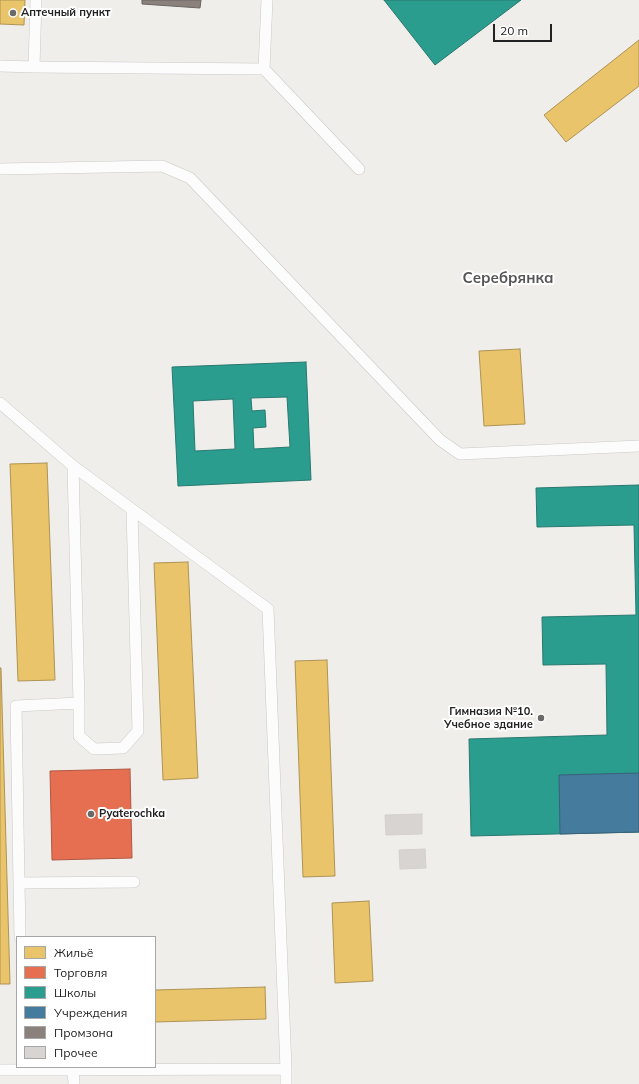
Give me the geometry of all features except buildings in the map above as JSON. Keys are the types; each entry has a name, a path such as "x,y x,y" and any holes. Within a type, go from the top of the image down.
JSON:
{"lane":[{"path":"34,67 36,0"},
{"path":"264,69 267,0"},
{"path":"0,66 264,69 360,169"},
{"path":"0,169 162,166 190,178 440,440 460,454 639,446"},
{"path":"0,404 73,466 268,609 286,1084"},
{"path":"73,466 80,736 94,749 123,748 138,731 132,510"},
{"path":"20,936 16,706 79,704"},
{"path":"19,883 134,882"},
{"path":"0,1070 286,1069"},
{"path":"73,1070 74,1084"}],"place":[{"name":"Аптечный пункт","path":"13,13"},
{"name":"Гимназия №10. Учебное здание","path":"541,718"},
{"name":"Pyaterochka","path":"91,814"}],"district":[{"name":"Серебрянка","path":"508,278"}]}
